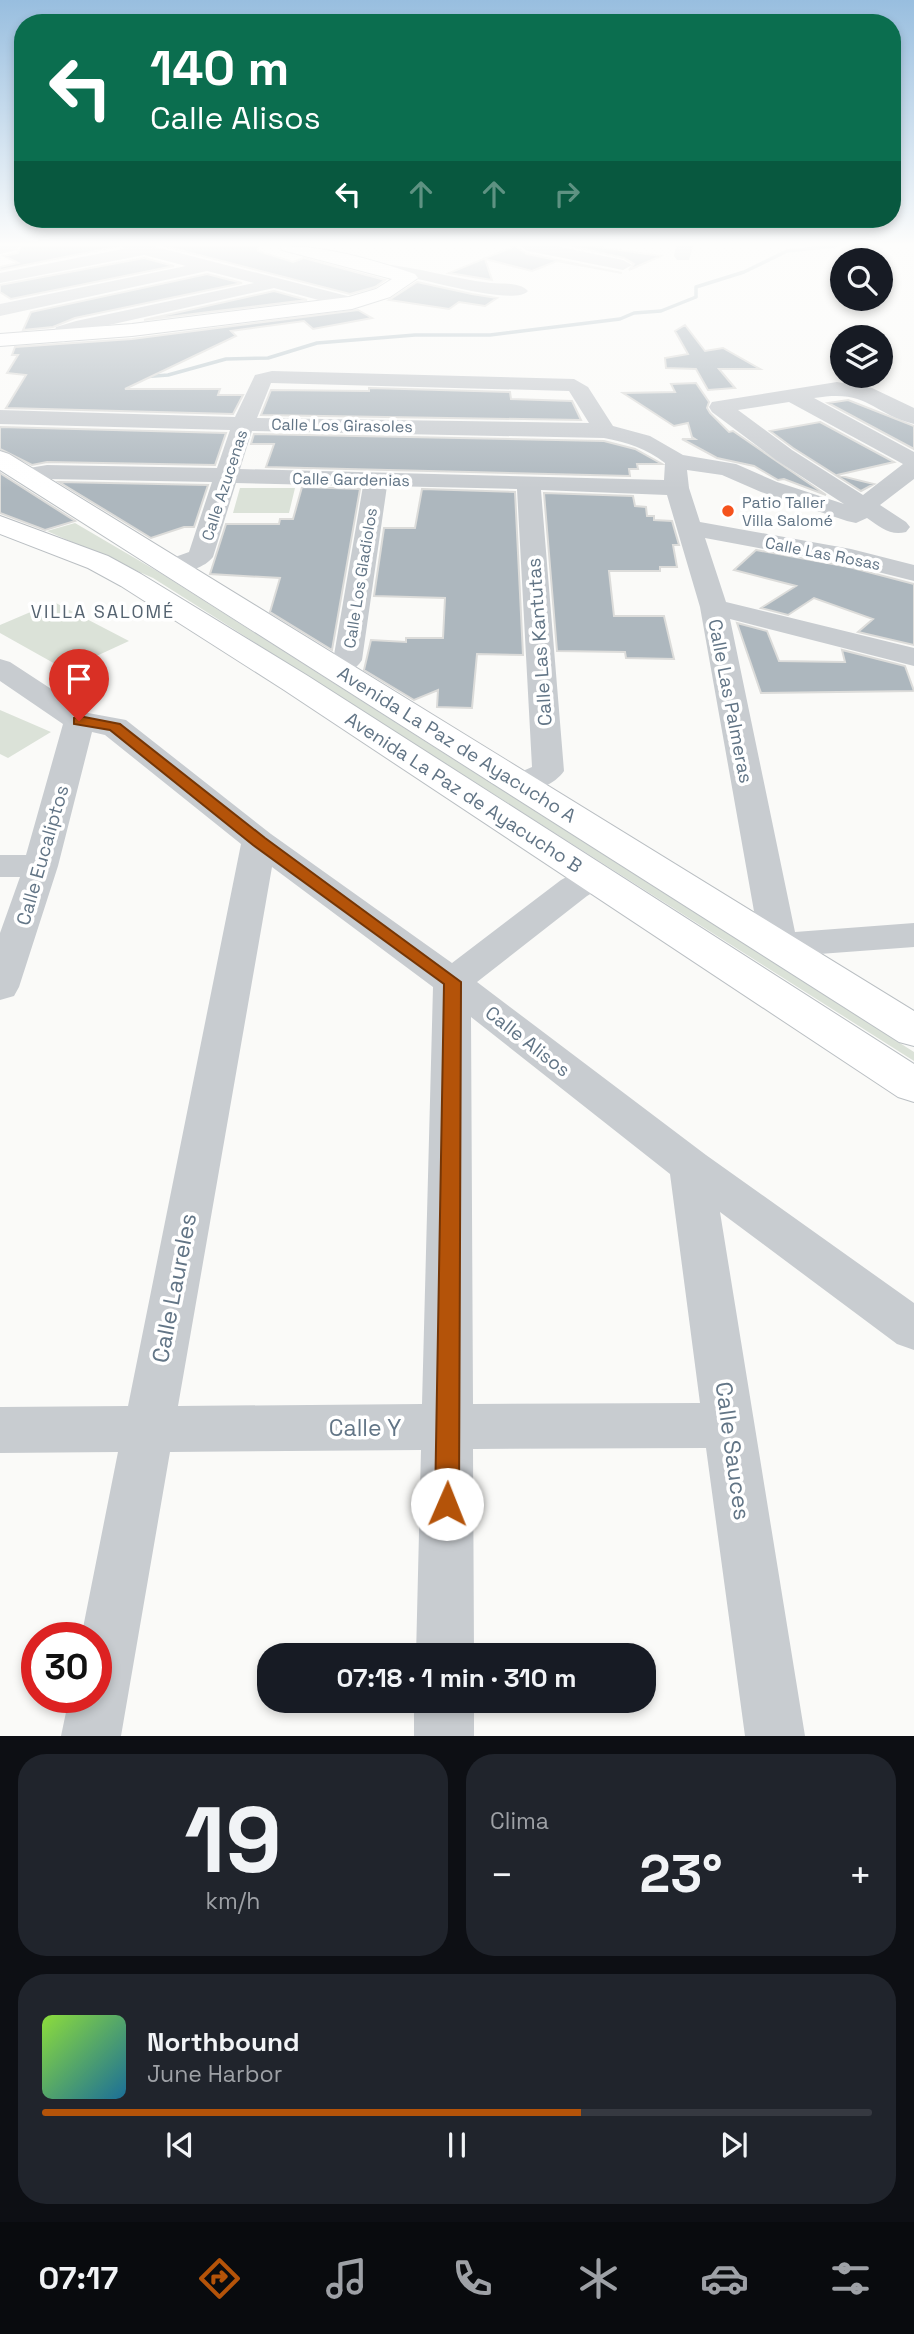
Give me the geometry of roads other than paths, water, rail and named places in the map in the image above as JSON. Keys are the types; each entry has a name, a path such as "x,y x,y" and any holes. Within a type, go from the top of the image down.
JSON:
{"main road":[{"path":"0,340 156,327"},
{"name":"Avenida La Paz de Ayacucho A","path":"0,459 914,1031"},
{"name":"Avenida La Paz de Ayacucho B","path":"0,524 110,567 296,683 595,876 914,1086"}],"street":[{"path":"23,327 38,337"},
{"path":"63,336 63,331 76,327"},
{"name":"Calle Azucenas","path":"173,567 200,557 243,424 262,379 272,377 574,385 581,391 605,431"},
{"path":"905,528 784,456 720,407 837,388 865,392 914,417"},
{"path":"792,395 914,467 872,500"},
{"name":"Calle Los Girasoles","path":"0,417 605,431 650,443 676,461"},
{"path":"676,461 727,469 769,487 905,528"},
{"name":"Calle Las Palmeras","path":"676,461 674,475 677,488 714,607 779,945"},
{"name":"Calle Gardenias","path":"25,475 47,472 528,482 677,488"},
{"name":"Calle Los Gladiolos","path":"333,667 348,660 376,479"},
{"name":"Calle Las Kantutas","path":"521,784 548,772 528,482"},
{"name":"Calle Las Rosas","path":"691,528 851,557 914,573"},
{"path":"714,607 914,657"},
{"name":"Calle Alisos","path":"0,668 79,721 115,727 259,841 452,982 691,1167 914,1330"},
{"name":"Calle Eucaliptos","path":"0,987 41,866 79,721"},
{"name":"Calle Laureles","path":"91,1735 259,841"},
{"path":"0,866 41,866"},
{"path":"445,1643 452,982 574,888 595,876"},
{"path":"779,945 914,934"},
{"name":"Calle Sauces","path":"691,1167 775,1735"},
{"name":"Calle Y","path":"0,1430 729,1425"},
{"path":"444,1713 444,1735"}],"waterway":[{"path":"142,377 168,375 226,359 268,358 317,343 415,335 490,335 555,327"}],"place":[{"name":"Patio Taller Villa Salomé","path":"728,511"}],"district":[{"name":"VILLA SALOMÉ","path":"103,612"}]}
